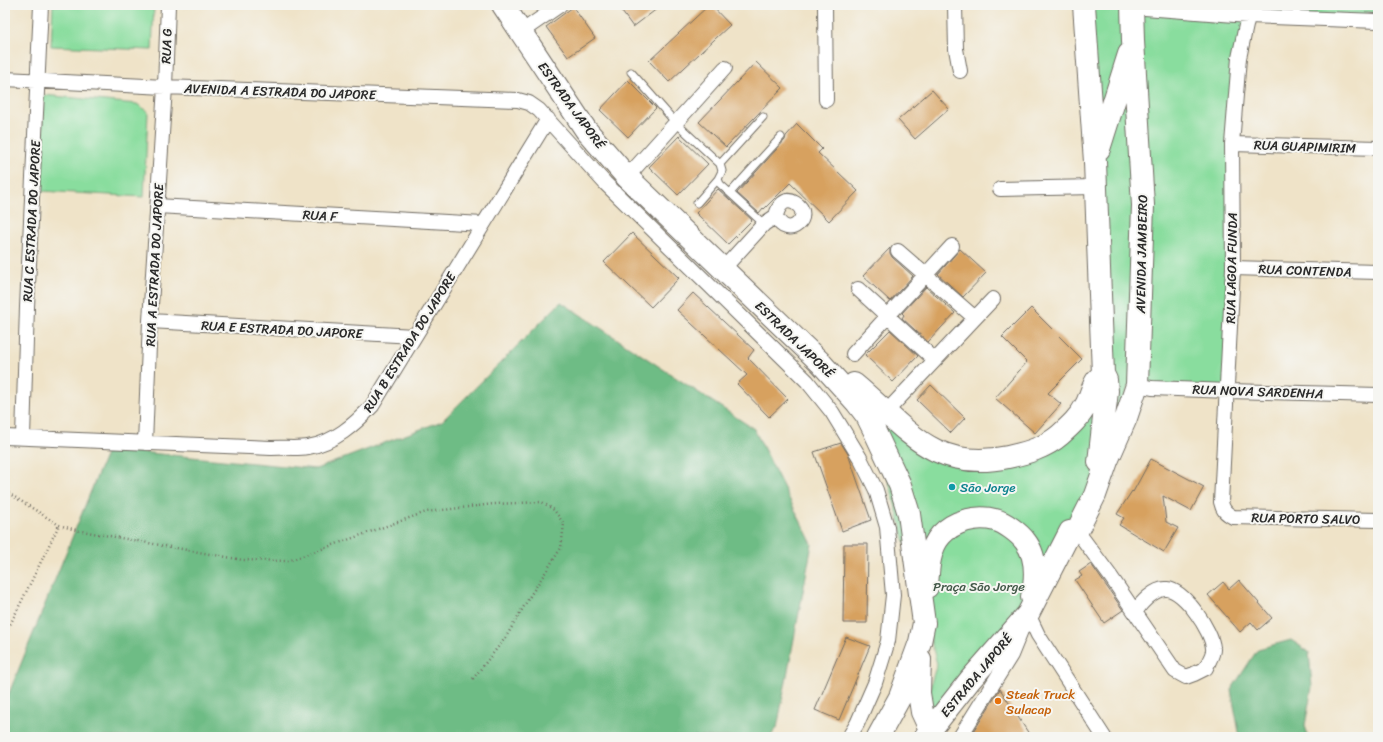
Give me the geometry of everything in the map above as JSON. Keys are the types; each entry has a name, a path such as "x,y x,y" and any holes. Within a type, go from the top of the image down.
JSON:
{"main road":[{"name":"ESTRADA JAPORÉ","path":"503,5 586,130 627,177 820,362 849,393 867,416 900,485 909,514 922,632 900,697 878,737"},
{"path":"1084,5 1095,162 1103,374 1106,380 1107,391 1095,495"},
{"name":"AVENIDA JAMBEIRO","path":"1095,495 1126,418 1137,385 1143,205 1132,6"},
{"path":"1095,162 1133,41"},
{"path":"820,362 844,375 914,438 933,450 951,457 977,460 998,459 1034,450 1059,436 1080,415 1087,404 1097,380 1103,374"},
{"name":"ESTRADA JAPORÉ","path":"929,735 970,680 1028,614 1070,532 1077,531 1095,495"},
{"path":"929,735 922,712 919,693 922,632 930,560 934,546 940,535 950,527 965,520 981,518 996,520 1014,530 1026,541 1033,562 1035,580 1028,614"}],"street":[{"name":"RUA C ESTRADA DO JAPORE","path":"23,437 27,299 41,5"},
{"name":"RUA G","path":"164,86 168,5"},
{"path":"521,32 560,5"},
{"path":"825,5 826,100"},
{"path":"954,5 956,50 960,70"},
{"path":"1132,6 1250,10 1378,21"},
{"name":"RUA LAGOA FUNDA","path":"1233,517 1223,510 1221,502 1228,391 1233,268 1232,144 1239,58 1250,10"},
{"path":"627,177 725,68"},
{"name":"AVENIDA A ESTRADA DO JAPORE","path":"5,79 518,100 539,110 605,183 807,381 832,412 860,458 876,490 886,528 893,595 888,641 876,683 857,724 849,737"},
{"name":"RUA A ESTRADA DO JAPORE","path":"145,443 150,321 164,86"},
{"name":"RUA B ESTRADA DO JAPORE","path":"5,437 271,448 308,447 340,435 359,420 372,406 548,119"},
{"name":"RUA GUAPIMIRIM","path":"1232,144 1378,148"},
{"path":"1000,189 1095,187"},
{"name":"RUA F","path":"157,206 483,224"},
{"path":"723,269 764,224 776,216"},
{"path":"853,354 952,246"},
{"path":"898,251 975,318"},
{"name":"RUA CONTENDA","path":"1233,268 1378,272"},
{"path":"858,289 935,360"},
{"path":"886,412 993,299"},
{"name":"RUA E ESTRADA DO JAPORE","path":"150,321 414,336"},
{"name":"RUA NOVA SARDENHA","path":"1137,385 1152,388 1378,395"},
{"name":"RUA PORTO SALVO","path":"1233,517 1378,521"},
{"path":"1077,531 1111,577 1175,671 1186,677 1206,668 1213,649 1210,635 1199,617 1179,594 1166,589 1154,593 1142,602 1135,612"},
{"path":"1028,614 1038,635 1104,737"},
{"name":"ESTRADA JAPORÉ","path":"960,737 1011,655 1028,614"}],"lane":[{"path":"631,72 676,123 720,164 722,171 718,179 697,203"},
{"path":"720,164 763,117"},
{"path":"730,193 781,137"},
{"path":"718,179 720,184 764,224"},
{"path":"901,711 922,632"}],"path":[{"path":"5,491 59,525 76,530 243,560 288,561 426,512 494,504 542,502 554,510 564,524 561,548 506,637 472,680"},
{"path":"5,635 59,525"}],"green space":[{"path":"53,5 154,5 152,50 51,46"},
{"name":"Praça São Jorge","path":"1086,5 1130,5 1250,18 1237,48 1229,390 1129,385 1091,495 1044,583 932,711 930,705 930,693 937,664 869,406 949,452 1003,455 1053,437 1097,401"},
{"path":"1255,5 1378,5 1378,23 1250,18"},
{"path":"43,95 137,104 148,112 144,197 41,191"},
{"path":"561,302 754,429 812,544 777,728 770,737 5,737 5,703 108,449 316,469 442,421"},
{"path":"1291,640 1309,652 1312,687 1305,725 1308,737 1240,737 1231,690 1258,649"}],"building":[{"path":"617,5 662,5 633,27"},
{"path":"709,5 711,5 730,25 669,82 649,61"},
{"path":"573,7 595,38 568,57 546,27"},
{"path":"756,62 783,88 726,147 699,122"},
{"path":"628,80 656,108 628,137 600,110"},
{"path":"932,90 949,109 915,139 898,120"},
{"path":"797,124 822,149 818,153 858,191 829,221 790,183 759,213 737,193 785,140 786,136"},
{"path":"679,136 708,164 678,195 649,167"},
{"path":"718,189 752,220 728,244 696,213"},
{"path":"632,233 679,278 651,307 604,262"},
{"path":"890,248 892,257 913,276 890,301 863,276"},
{"path":"960,249 986,273 963,297 938,274"},
{"path":"926,287 955,313 928,342 902,318 904,315 902,313"},
{"path":"693,293 754,350 748,358 788,399 769,417 737,384 747,375 677,310"},
{"path":"1031,308 1082,359 1048,393 1061,404 1035,433 995,398 1027,362 1002,337"},
{"path":"890,330 918,356 893,382 865,355"},
{"path":"931,385 965,418 951,433 917,400"},
{"path":"841,443 848,454 871,520 842,531 814,452"},
{"path":"1151,459 1204,487 1191,511 1163,496 1166,522 1178,528 1164,552 1119,525 1124,518 1117,514 1132,491 1133,492"},
{"path":"844,544 868,544 867,623 843,623"},
{"path":"1091,564 1123,610 1104,623 1075,580 1082,576 1079,572"},
{"path":"1239,580 1272,618 1258,630 1251,622 1240,632 1208,595 1223,582 1229,589"},
{"path":"846,637 870,646 839,720 815,710"},
{"name":"Steak Truck Sulacap","path":"1000,689 1031,737 972,737 972,734"}],"place":[{"name":"São Jorge","path":"952,487"},
{"name":"Steak Truck Sulacap","path":"998,701"}]}
